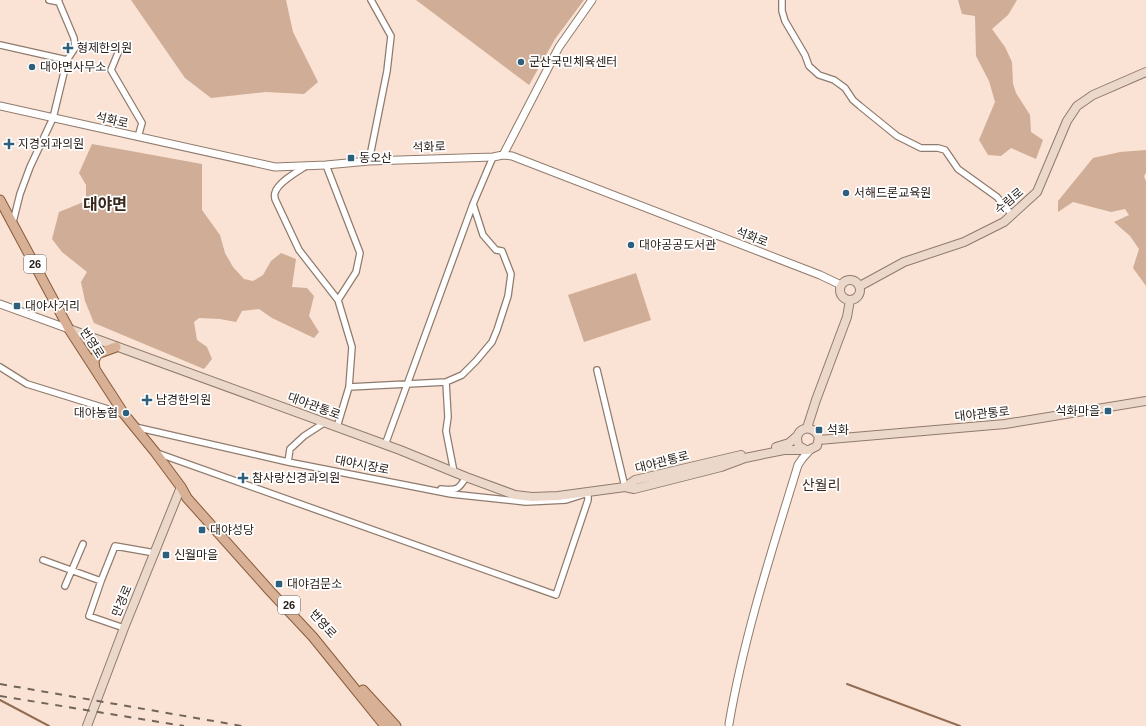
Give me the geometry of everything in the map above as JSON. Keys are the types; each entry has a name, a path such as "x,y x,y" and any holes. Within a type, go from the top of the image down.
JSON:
{"main road":[{"name":"수림로","path":"807,428 847,317 850,300 854,300 859,295 860,286 904,262 964,242 1004,222 1037,192 1067,122 1077,106 1093,95 1146,72"},
{"name":"번영로","path":"0,200 69,329 124,414 155,452 181,487 187,498 313,638 385,726"},
{"path":"850,300 842,296 840,290 841,285 850,280 857,282 860,286"},
{"name":"대야관통로","path":"69,329 385,445 466,477 515,494 532,497 588,493 626,487 634,489 721,467 745,458 784,450 805,449"},
{"path":"95,369 94,361 97,354 116,347"},
{"name":"대야관통로","path":"819,440 1005,424 1146,401"},
{"path":"807,428 816,431 819,436 819,440 817,446 805,449 797,443 797,436 802,429 807,428"},
{"name":"대야관통로","path":"626,487 635,480 783,446 797,436"},
{"name":"번영로","path":"181,487 312,630 396,726"},
{"name":"만경로","path":"87,726 124,628 181,487"}],"street":[{"path":"13,222 20,194 28,173 53,118 67,60 75,48 74,38 59,1 49,0"},
{"path":"369,161 387,71 391,36 371,0"},
{"path":"503,155 559,47 592,0"},
{"path":"782,0 782,11 785,21 805,55 809,66 819,75 834,80 845,88 853,100 897,136 921,148 938,148 945,150 958,169 997,197 1012,215"},
{"path":"0,45 67,60"},
{"path":"120,48 111,70 142,123 138,137"},
{"name":"석화로","path":"0,106 275,167 326,165 369,161 492,157 503,155 512,156 820,275 841,285"},
{"path":"385,445 473,204 492,157"},
{"path":"326,165 360,253 356,272 338,300"},
{"path":"306,166 289,177 277,189 275,192 275,199 300,250 338,300 352,347 349,387 337,428"},
{"path":"349,387 446,382 462,374 476,361 492,342 508,296 511,274 502,251 496,250 484,235 473,204"},
{"name":"대야관통로","path":"0,304 69,329"},
{"path":"0,367 27,384 124,414"},
{"name":"대야관통로","path":"597,370 626,487"},
{"path":"446,382 448,416 446,431 454,472"},
{"path":"288,462 290,449 304,436 324,423"},
{"name":"대야시장로","path":"133,426 288,462 451,494 526,502 566,500 588,493"},
{"path":"805,449 779,517 742,639 735,668 728,723 740,667 763,581 798,465 802,459 805,449"},
{"path":"155,452 556,594 588,500 588,493"},
{"path":"419,488 454,490 461,486 466,477"},
{"path":"65,586 82,544"},
{"path":"124,628 89,616 101,580 115,546 155,554"},
{"path":"43,560 101,580"}],"shaded area":[{"path":"131,0 286,0 293,32 318,82 304,94 266,92 211,98 185,78"},
{"name":"군산국민체육센터","path":"416,0 584,0 555,39 529,85"},
{"path":"958,0 1017,0 1008,15 992,29 1005,47 1012,62 1013,84 1016,93 1030,115 1031,132 1043,140 1036,159 1011,148 1001,156 988,155 979,140 995,102 989,81 976,56 975,16 962,14"},
{"path":"92,144 202,164 202,210 220,235 225,253 233,267 244,279 253,281 263,275 271,261 281,253 296,259 292,287 307,288 314,296 309,316 319,332 314,338 272,318 259,309 242,311 236,322 220,319 199,318 194,322 197,340 207,347 212,359 204,369 94,323 85,301 81,282 87,272 62,252 52,239 59,212 86,201 86,185 79,173"},
{"path":"1146,150 1146,173 1144,176 1146,182 1146,286 1133,268 1139,249 1130,236 1114,222 1129,215 1125,209 1111,212 1073,202 1058,212 1058,201 1093,158 1120,152"},
{"path":"636,273 651,320 584,342 568,295"}],"waterway":[{"path":"847,684 960,726"},
{"path":"0,700 49,726"}],"railway":[{"path":"0,684 242,726"},
{"path":"0,696 184,726"}],"place":[{"name":"형제한의원","path":"68,48"},
{"name":"군산국민체육센터","path":"521,62"},
{"name":"대야면사무소","path":"32,67"},
{"name":"지경외과의원","path":"9,144"},
{"name":"동오산","path":"351,158"},
{"name":"서해드론교육원","path":"846,193"},
{"name":"대야공공도서관","path":"631,245"},
{"name":"대야사거리","path":"17,306"},
{"name":"남경한의원","path":"147,400"},
{"name":"석화마을","path":"1108,411"},
{"name":"대야농협","path":"126,413"},
{"name":"석화","path":"819,430"},
{"name":"참사랑신경과의원","path":"243,478"},
{"name":"대야성당","path":"202,530"},
{"name":"신월마을","path":"166,555"},
{"name":"대야검문소","path":"279,584"}],"district":[{"name":"대야면","path":"105,204"},
{"name":"산월리","path":"821,485"}]}
